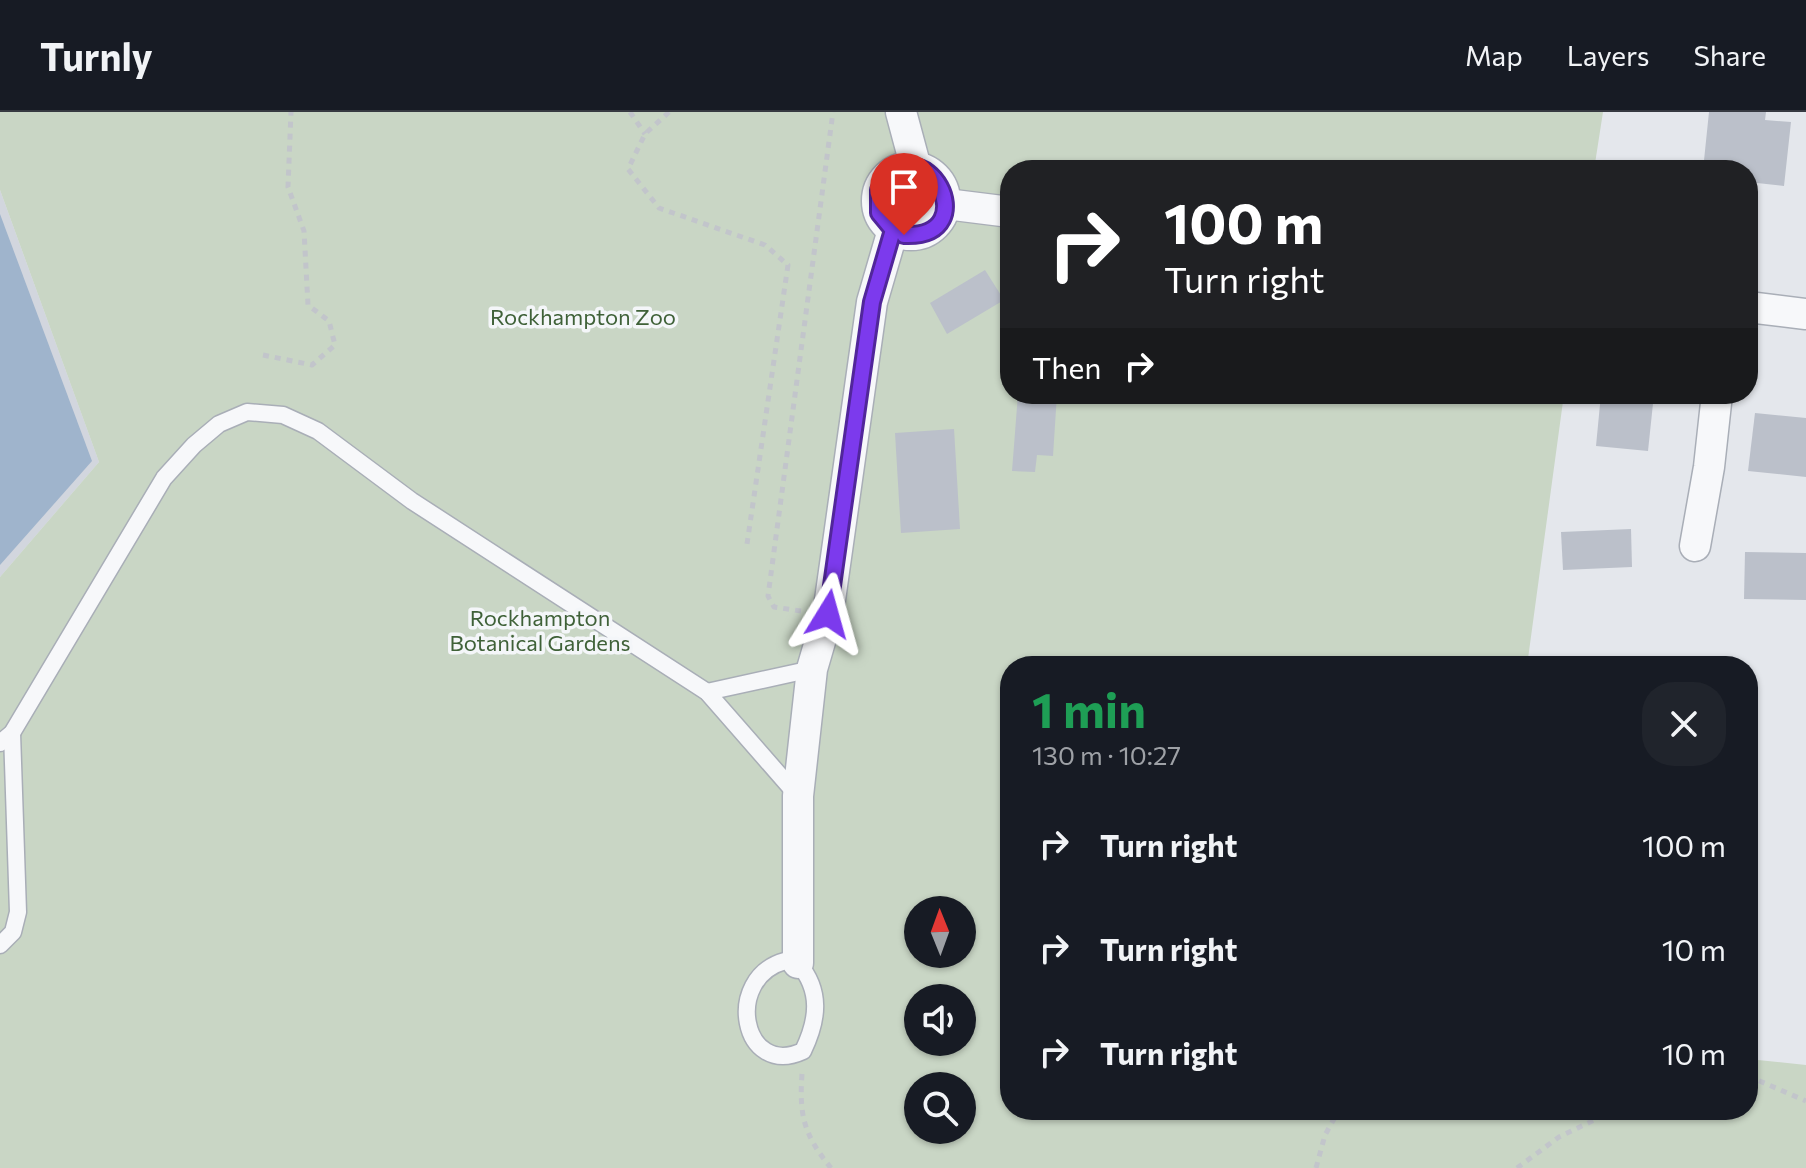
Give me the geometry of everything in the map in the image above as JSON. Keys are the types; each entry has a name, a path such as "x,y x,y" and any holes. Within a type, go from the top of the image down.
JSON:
{"street":[{"path":"901,112 916,168"},
{"path":"916,168 934,176 941,184 946,204 943,215 927,232 916,235 893,230 879,213 879,190 894,172 916,168"},
{"path":"946,204 1000,211"},
{"path":"798,963 798,796 812,669 828,614 872,302 893,230"},
{"path":"1758,308 1806,314"},
{"path":"1695,546 1716,404"}],"lane":[{"path":"0,945 13,932 18,912 6,738 164,478 194,445 219,424 247,412 283,415 318,431 412,501 707,692 798,796"},
{"path":"707,692 812,669"},
{"path":"785,961 798,963 814,989 815,1027 803,1051 788,1058 772,1057 759,1046 747,1019 747,1002 757,976 768,965 785,961"}],"path":[{"path":"263,355 312,365 335,345 329,321 308,305 304,231 288,187 291,112"},
{"path":"630,112 645,134"},
{"path":"669,112 645,134 628,169 659,208 765,245 788,265 747,544"},
{"path":"806,612 774,607 768,596 833,112"},
{"path":"803,1051 799,1110 812,1142 827,1166"},
{"path":"1758,1080 1806,1101"},
{"path":"1316,1168 1325,1135 1333,1120"},
{"path":"1517,1168 1559,1137 1594,1120"}],"shaded area":[{"path":"0,190 99,462 0,577"}],"green space":[{"name":"Rockhampton Botanical Gardens","path":"0,112 1603,112 1596,160 1000,160 1000,404 1563,404 1528,656 1000,656 1000,1120 1758,1120 1758,1060 1806,1065 1806,1168 0,1168 0,577 99,462 0,190"}],"water":[{"path":"0,214 92,461 0,565"}],"building":[{"path":"1709,112 1766,112 1765,120 1791,122 1784,186 1758,183 1758,160 1704,160"},
{"path":"985,270 1000,294 1000,302 947,334 930,303"},
{"path":"1017,404 1056,404 1053,456 1037,455 1035,472 1012,471"},
{"path":"1600,404 1653,404 1648,451 1596,446"},
{"path":"1755,413 1806,418 1806,477 1748,471"},
{"path":"954,429 960,529 901,533 895,433"},
{"path":"1631,529 1632,567 1563,570 1561,532"},
{"path":"1745,552 1806,553 1806,600 1744,599"}],"route":[{"path":"828,614 872,302 893,230 879,213 879,190 894,172 916,168 934,176 941,184 946,204 943,215 927,232 904,235"}],"park label":[{"name":"Rockhampton Zoo","path":"583,316"}]}
